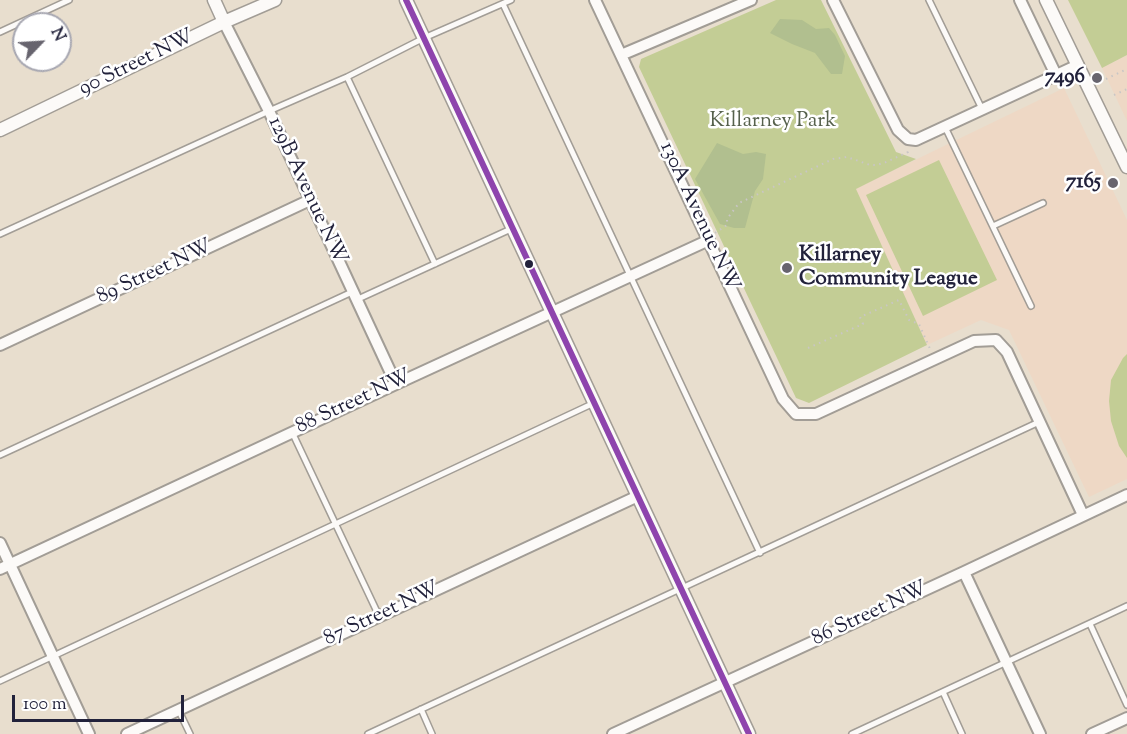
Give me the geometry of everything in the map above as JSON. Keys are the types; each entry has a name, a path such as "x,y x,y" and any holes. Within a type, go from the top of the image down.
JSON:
{"street":[{"name":"129B Avenue NW","path":"214,0 269,111 396,384"},
{"name":"90 Street NW","path":"0,130 224,22 275,0"},
{"path":"406,0 749,734"},
{"name":"130A Avenue NW","path":"595,0 783,399 796,414 816,414 935,359"},
{"path":"621,55 751,0"},
{"path":"833,0 898,130 908,139 916,140 1078,65"},
{"path":"1020,0 1056,75"},
{"path":"1046,0 1127,167"},
{"name":"89 Street NW","path":"0,345 310,200"},
{"name":"88 Street NW","path":"5,566 709,240"},
{"path":"935,359 975,341 996,340 1007,352 1083,515"},
{"name":"86 Street NW","path":"613,734 1127,495"},
{"name":"87 Street NW","path":"127,734 638,496"},
{"path":"0,543 5,566 53,656 89,734"},
{"path":"964,572 1040,734"},
{"path":"1092,734 1127,718"}],"lane":[{"path":"0,32 69,0"},
{"path":"0,234 511,0"},
{"path":"929,0 982,110"},
{"path":"503,4 760,553"},
{"path":"347,77 435,264"},
{"path":"945,127 1031,306"},
{"path":"993,226 1043,203"},
{"path":"0,455 354,296 435,264 513,228"},
{"path":"0,681 594,403"},
{"path":"368,734 1040,421"},
{"path":"292,432 380,616"},
{"path":"852,734 1127,606"},
{"path":"1090,624 1127,705"},
{"path":"944,692 962,734"},
{"path":"178,709 190,734"},
{"path":"421,709 432,734"}],"path":[{"path":"1106,79 1127,69"},
{"path":"1114,95 1127,89"},
{"path":"709,240 727,225 727,219 739,203 833,159 847,157 870,165 884,163 908,152 908,139"},
{"path":"808,348 863,324 861,317 899,300 909,320 919,324 935,359"}],"shaded area":[{"path":"1127,55 1127,121 1102,68"},
{"path":"1064,88 1127,220 1127,479 1089,497 1009,330 981,320 927,345 855,189"}],"green space":[{"name":"Killarney Park","path":"776,0 821,0 896,152 916,159 856,189 927,345 809,403 796,398 639,67 641,59"},
{"path":"1068,0 1127,0 1127,55 1102,68"},
{"path":"780,19 802,20 816,29 829,28 845,56 842,74 831,74 815,53 770,33"},
{"path":"717,143 743,154 756,152 766,154 763,179 755,191 745,228 720,224 695,179"},
{"path":"939,160 997,280 923,316 866,195"},
{"path":"1127,354 1127,458 1119,446 1111,421 1109,401 1111,380"}],"transit line":[{"path":"406,0 749,734"}],"place":[{"name":"7496","path":"1097,78"},
{"name":"7165","path":"1113,183"},
{"name":"Killarney Community League","path":"787,268"}]}
